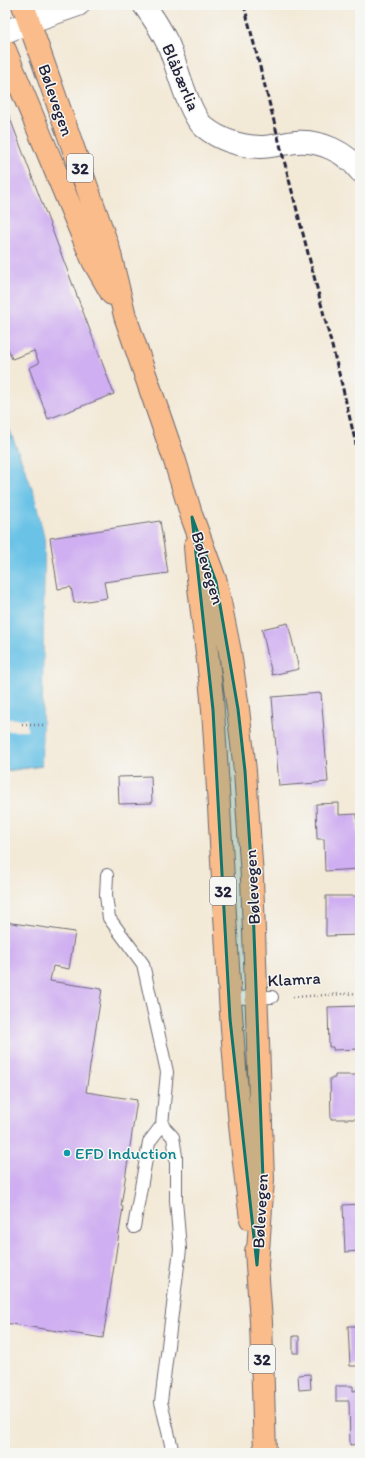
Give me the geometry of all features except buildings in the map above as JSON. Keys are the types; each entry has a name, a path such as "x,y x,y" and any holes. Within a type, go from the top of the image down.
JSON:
{"main road":[{"name":"Bølevegen","path":"26,13 109,250 125,316 175,461 192,516 216,582 230,652 245,771 252,878 264,998 263,1179 258,1265 265,1453"},
{"name":"Bølevegen","path":"5,50 93,261 125,316"},
{"name":"Bølevegen","path":"192,516 198,586 213,710 229,998 246,1179 258,1265"}],"street":[{"path":"5,32 26,13 78,5"},
{"name":"Blåbærlia","path":"144,5 156,22 168,44 192,108 203,126 208,130 220,139 262,147 297,142 312,142 328,146 343,155 360,171"}],"lane":[{"path":"107,875 106,896 109,918 143,964 167,1072 162,1125 149,1142 134,1227"},
{"name":"Klamra","path":"229,998 264,998"},
{"path":"162,1125 172,1137 176,1156 176,1200 180,1250 160,1402 173,1453"}],"path":[{"path":"22,725 43,725"},
{"name":"Klamra","path":"264,998 360,993"}],"highlighted area":[{"path":"192,517 216,582 238,709 245,771 252,878 263,1179 257,1265 230,1019 213,710"}],"water":[{"path":"5,418 34,492 45,540 42,766 5,771"}],"pier":[{"path":"5,416 7,417 36,491 47,540 44,766 42,766 45,540 34,492"},
{"path":"5,719 27,719 27,731 5,731"}],"railway":[{"path":"244,5 342,385 360,461"}],"place":[{"name":"EFD Induction","path":"67,1153"}]}
